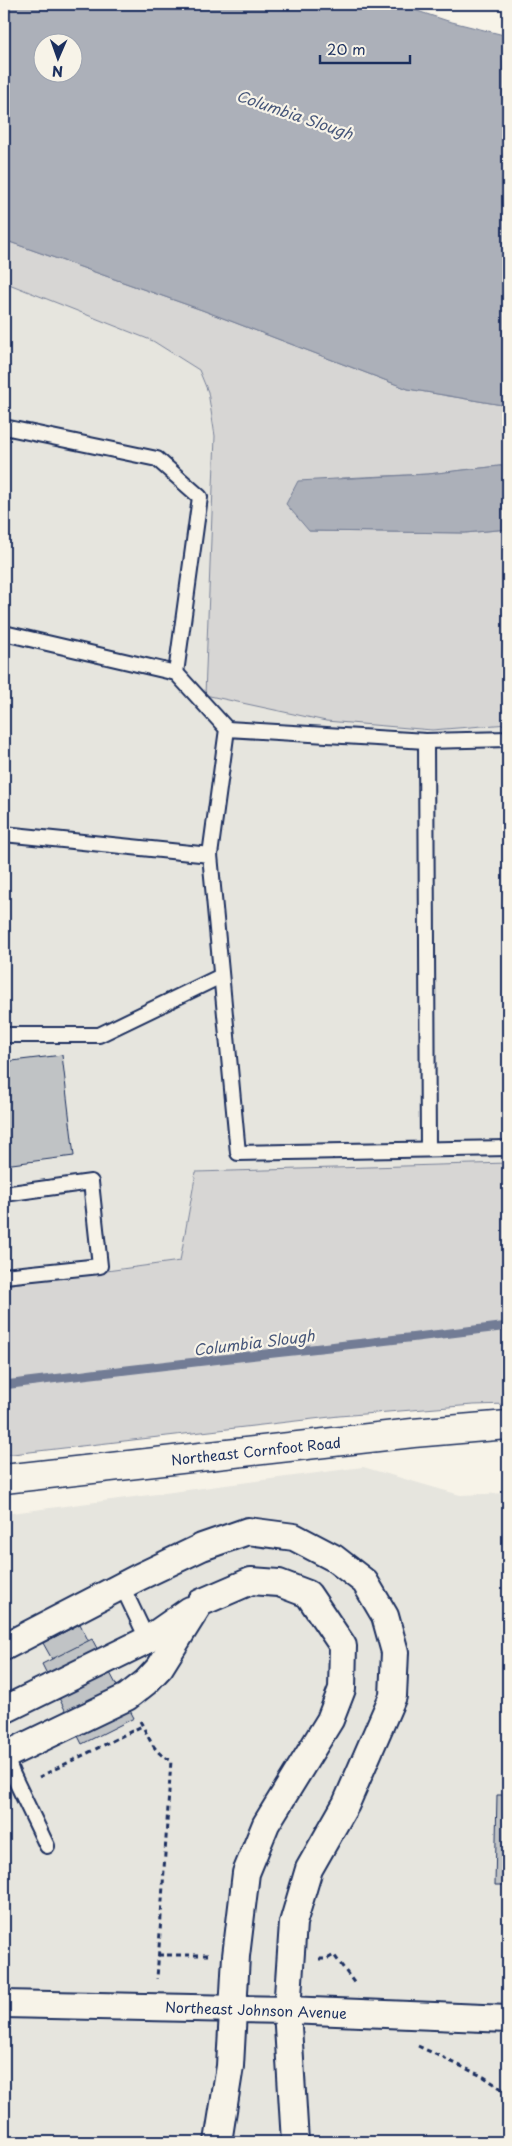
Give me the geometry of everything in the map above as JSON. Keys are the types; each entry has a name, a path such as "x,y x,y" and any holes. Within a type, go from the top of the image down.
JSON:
{"street":[{"name":"Northeast Cornfoot Road","path":"4,1479 413,1433 508,1425"},
{"path":"4,1647 202,1547 248,1531 294,1537 334,1558 365,1582 385,1616 395,1652 393,1696 346,1804 309,1869 293,1923 286,2010 295,2142"},
{"path":"4,1710 147,1640 200,1603 251,1581 279,1583 308,1594 343,1646 342,1689 330,1720 266,1824 246,1873 236,1956 230,2066 218,2142"},
{"path":"4,1753 126,1696 146,1682 160,1667 200,1603"},
{"name":"Northeast Johnson Avenue","path":"4,2004 286,2010 508,2019"}],"lane":[{"path":"4,427 157,459 200,497 176,673"},
{"path":"4,633 176,673 227,729 426,741 508,739"},
{"path":"227,729 210,855 238,1153 508,1148"},
{"path":"426,741 428,1149"},
{"path":"4,834 210,855"},
{"path":"4,1035 99,1035 221,976"},
{"path":"4,1194 91,1182 100,1266 4,1276"},
{"path":"122,1586 160,1667"},
{"path":"4,1753 48,1846"}],"path":[{"path":"126,1696 157,1752 163,1758 171,1760 156,1984"},
{"path":"19,1787 142,1726"},
{"path":"158,1954 236,1956"},
{"path":"291,1958 327,1959 334,1955 351,1980 361,1990"},
{"path":"404,2015 405,2037 410,2041 484,2077 508,2093"}],"shaded area":[{"path":"4,240 202,310 408,389 508,406 508,465 428,474 341,478 309,531 465,533 508,529 508,724 432,730 326,721 205,695 215,436 208,392 199,370 153,341 4,282"},
{"path":"4,282 153,341 199,370 208,392 215,436 206,695 432,730 508,724 508,1163 196,1172 180,1261 4,1285"},
{"path":"508,1163 508,1404 339,1416 4,1455 4,1285 180,1261 196,1172"},
{"path":"363,1467 460,1495 508,1493 508,2142 4,2142 4,1514"}],"water":[{"path":"4,4 396,4 448,21 508,36 508,406 408,389 202,310 4,240"},
{"path":"508,465 508,529 465,533 309,531 286,504 298,481 428,474"}],"building":[{"path":"62,1055 74,1156 4,1165 4,1062"},
{"path":"80,1624 90,1644 53,1661 43,1643"},
{"path":"92,1639 134,1718 82,1744 42,1664"},
{"path":"497,1795 508,1795 508,1885 495,1885"}],"waterway":[{"name":"Columbia Slough","path":"4,1385 508,1326"}]}
